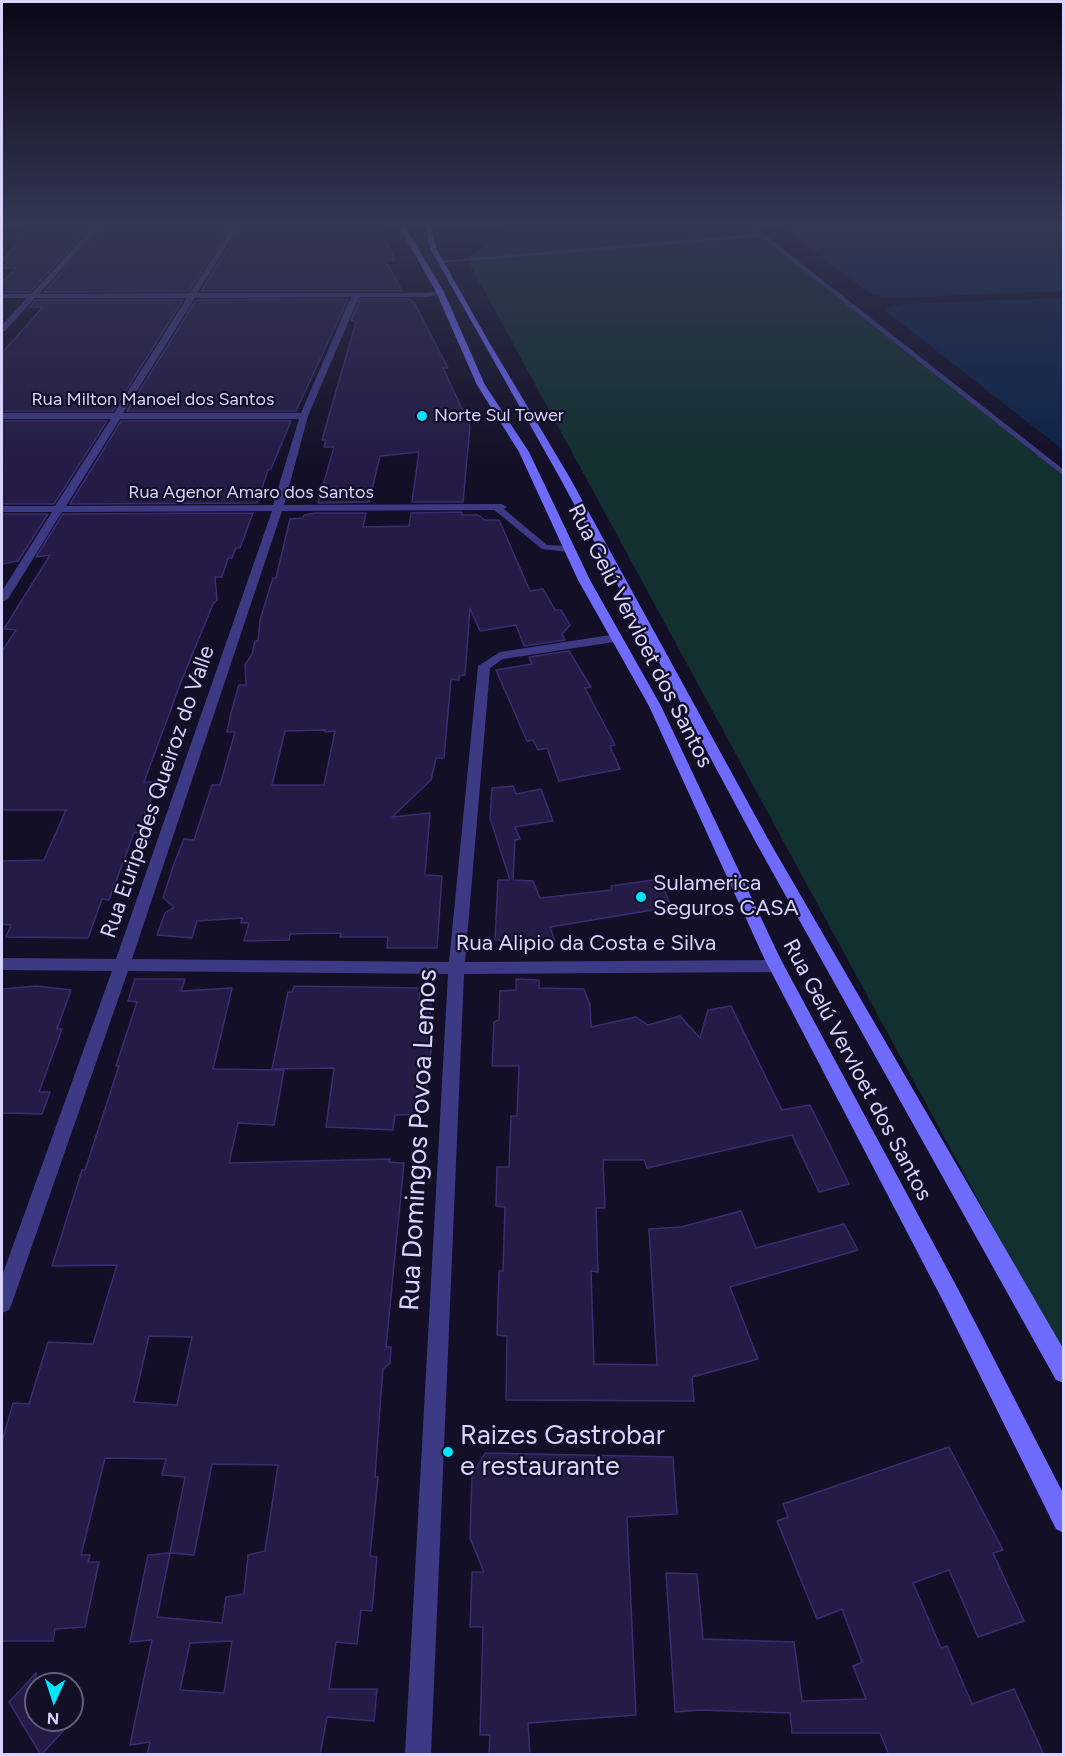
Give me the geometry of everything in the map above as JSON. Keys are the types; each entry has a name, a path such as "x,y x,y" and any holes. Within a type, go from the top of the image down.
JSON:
{"main road":[{"name":"Rua Gelú Vervloet dos Santos","path":"446,305 482,385 524,452 568,549 655,706 776,966 951,1296 1064,1521"},
{"name":"Rua Gelú Vervloet dos Santos","path":"465,305 565,478 761,839 1064,1372"}],"street":[{"path":"2,329 25,305"},
{"path":"2,599 187,305"},
{"name":"Rua Euripedes Queiroz do Valle","path":"2,1303 122,965 277,510 304,416 352,305"},
{"name":"Rua Milton Manoel dos Santos","path":"2,416 304,416"},
{"name":"Rua Agenor Amaro dos Santos","path":"2,509 277,510 499,507"},
{"name":"Rua Domingos Povoa Lemos","path":"418,1755 456,968 484,666 500,656 617,638"},
{"name":"Rua Alipio da Costa e Silva","path":"2,964 456,968 776,966"}],"lane":[{"path":"850,305 1064,474"},
{"path":"499,507 545,546 568,549"}],"green space":[{"path":"492,305 849,305 1063,474 1063,1356"}],"water":[{"path":"1063,305 1063,450 886,311 891,306"}],"building":[{"path":"32,305 180,305 113,411 2,411 2,353 43,307 30,307"},
{"path":"193,305 345,305 296,411 127,411"},
{"path":"357,305 416,305 448,368 443,368 470,426 463,502 412,502 419,452 380,456 369,502 318,503 334,447 324,447 326,440 322,440 356,322 351,320"},
{"path":"2,421 107,421 54,504 2,504"},
{"path":"121,421 291,421 271,469 268,470 257,503 70,504"},
{"path":"462,512 461,515 478,515 485,520 499,520 530,591 543,589 555,610 561,610 570,625 562,634 565,640 524,646 516,625 480,631 470,608 465,675 459,676 459,680 451,679 444,758 436,758 431,780 392,817 430,813 425,875 442,876 437,948 387,948 388,937 340,937 341,933 290,934 289,940 244,941 249,923 241,923 242,918 197,921 192,938 157,935 165,913 174,907 163,898 184,839 194,840 212,785 220,785 235,732 227,732 231,713 239,685 246,685 245,665 252,654 255,641 258,641 260,620 273,578 276,578 290,519 303,518 304,515 315,513 366,513 363,527 409,526 411,513","holes":["325,730 325,732 335,731 324,785 272,785 285,731"]},
{"path":"253,513 240,548 236,548 232,558 228,558 222,577 215,577 217,600 213,604 181,682 144,782 156,782 147,811 150,811 142,833 134,833 109,900 102,899 88,938 6,937 11,925 2,924 2,861 44,860 66,810 2,810 2,651 16,630 4,629 50,555 36,557 63,514"},
{"path":"2,514 48,514 18,561 2,564"},
{"path":"569,651 591,687 585,688 615,745 610,746 620,769 559,781 547,748 538,750 533,740 527,741 496,670 532,664 529,657"},
{"path":"513,786 516,794 541,789 553,821 515,827 520,839 515,840 513,880 533,881 540,898 612,890 611,886 660,879 671,907 550,927 555,941 495,940 498,880 510,880 490,818 492,788"},
{"path":"135,979 185,979 181,991 232,988 213,1069 284,1070 274,1125 238,1123 229,1163 390,1159 389,1162 404,1163 386,1347 391,1347 390,1363 383,1369 375,1477 378,1477 370,1556 377,1557 372,1611 361,1610 357,1644 336,1642 329,1689 377,1689 374,1721 327,1717 320,1755 147,1755 150,1742 130,1745 152,1640 130,1642 148,1555 170,1553 185,1477 162,1475 166,1459 105,1458 81,1555 90,1555 88,1562 99,1562 85,1627 55,1629 53,1641 2,1641 2,1442 13,1403 29,1404 48,1342 93,1344 117,1265 52,1266 82,1170 85,1170 119,1066 116,1066 137,1002 128,1001","holes":["149,1336 192,1337 177,1405 134,1402","212,1464 278,1465 265,1551 248,1555 244,1594 226,1597 222,1623 157,1617 170,1553 194,1555","232,1641 224,1693 180,1690 190,1643"]},
{"path":"516,979 539,980 539,988 584,989 590,1005 591,1027 636,1017 648,1025 680,1016 700,1038 708,1010 731,1006 782,1110 810,1105 849,1184 819,1192 792,1135 647,1168 644,1160 603,1160 605,1208 596,1208 598,1272 591,1271 594,1364 657,1365 649,1229 681,1227 741,1211 756,1248 844,1224 858,1250 730,1287 758,1359 692,1377 694,1401 506,1400 507,1336 497,1335 499,1271 503,1271 505,1207 496,1206 497,1167 509,1167 511,1116 517,1116 519,1066 492,1066 494,1022 499,1020 500,991 516,990"},
{"path":"36,986 71,990 57,1029 62,1029 39,1092 50,1092 42,1114 2,1113 2,989"},
{"path":"294,986 420,988 419,1004 431,1004 428,1044 432,1044 423,1114 395,1115 393,1130 326,1127 334,1068 272,1069 288,992 292,992"},
{"path":"949,1447 1003,1550 993,1553 1024,1621 978,1637 949,1570 913,1583 941,1648 947,1646 972,1704 1014,1689 1044,1755 889,1755 880,1733 792,1733 790,1713 700,1710 675,1712 666,1573 697,1574 703,1639 794,1642 802,1701 866,1699 853,1666 862,1662 842,1609 817,1619 777,1521 788,1517 783,1504"},
{"path":"485,1453 673,1457 677,1514 627,1517 636,1715 528,1723 530,1755 489,1755 490,1735 480,1735 483,1627 470,1627 472,1572 484,1572 470,1538 472,1476"},
{"path":"24,1686 24,1727 9,1702"},
{"path":"27,1732 62,1732 41,1755"}],"place":[{"name":"Norte Sul Tower","path":"422,416"},
{"name":"Sulamerica Seguros CASA","path":"641,897"},
{"name":"Raizes Gastrobar e restaurante","path":"448,1452"}]}
